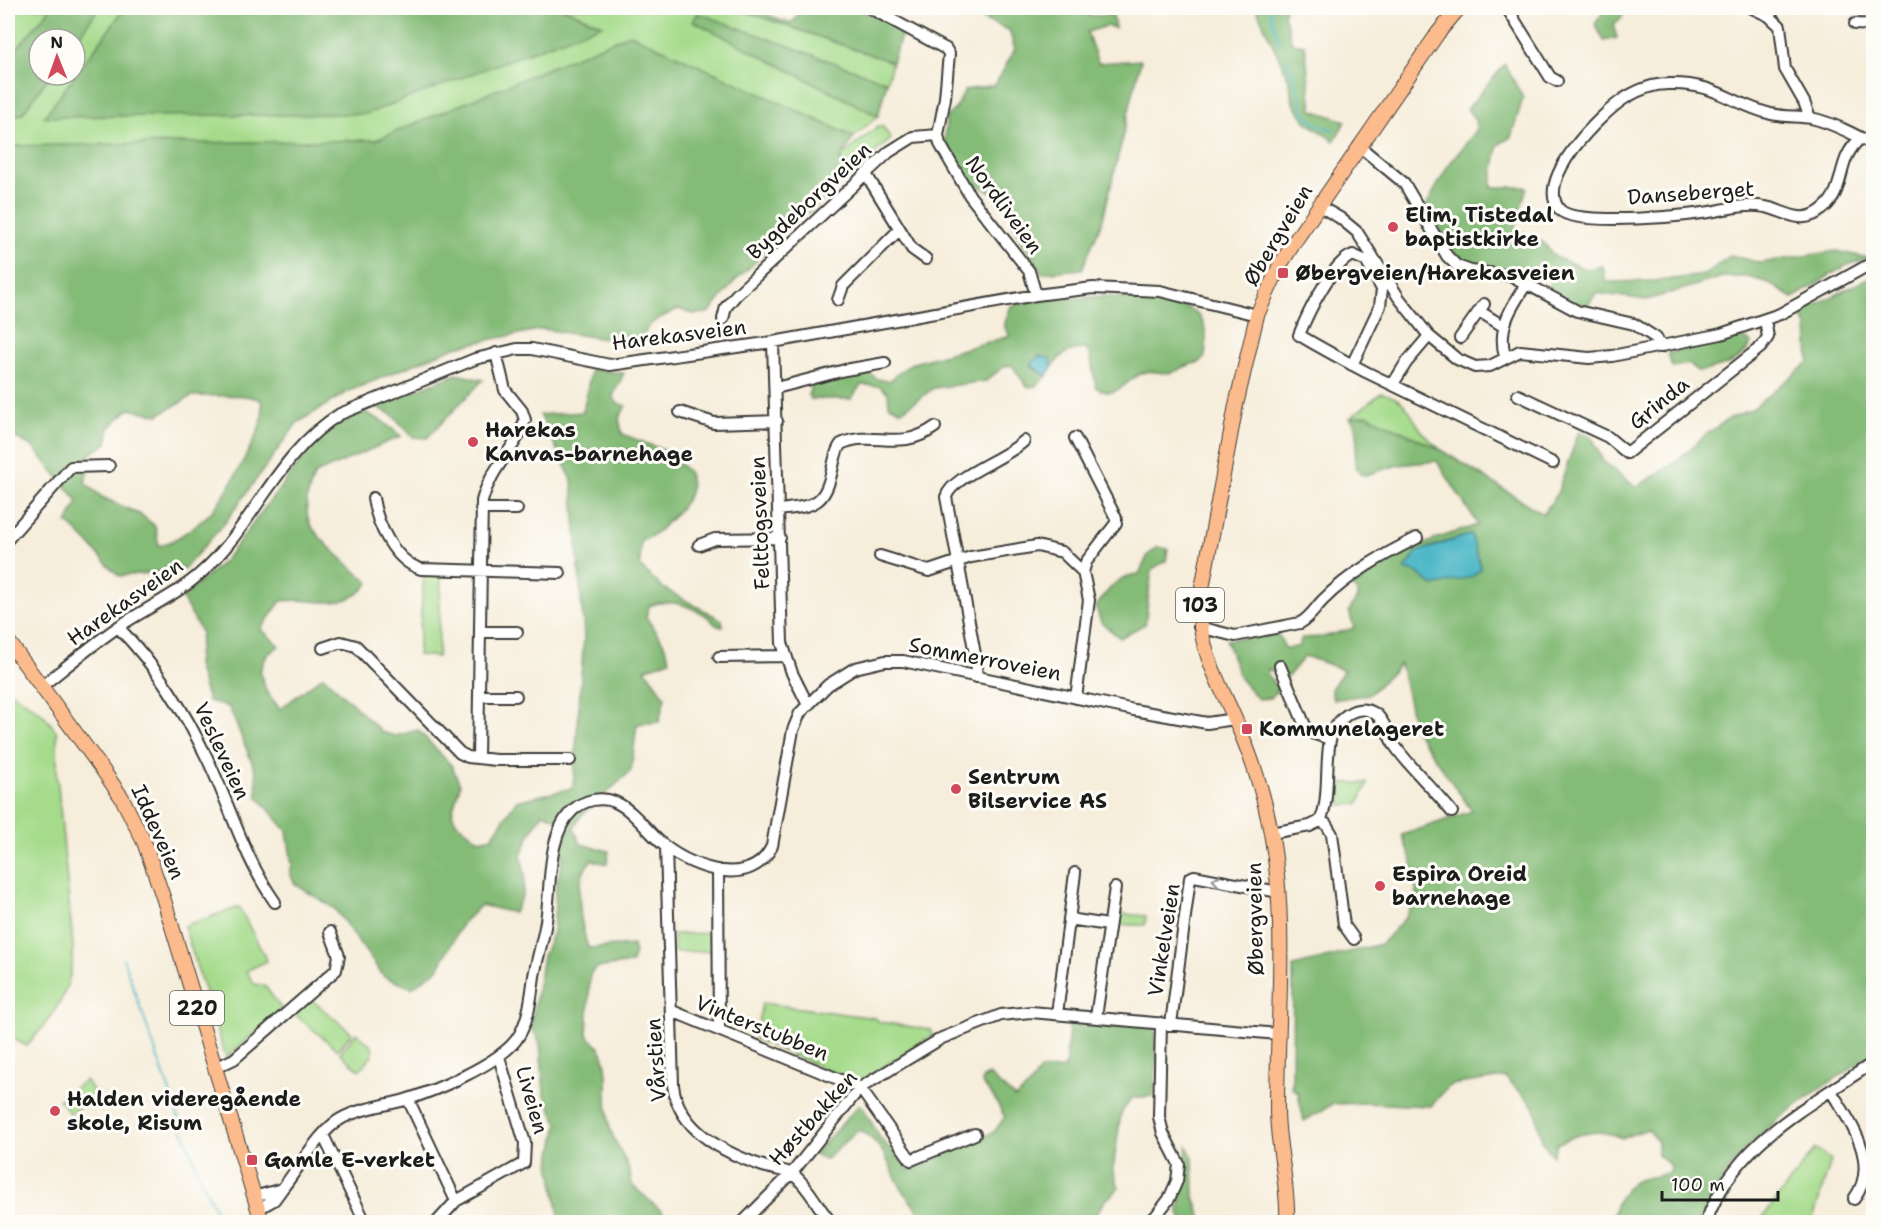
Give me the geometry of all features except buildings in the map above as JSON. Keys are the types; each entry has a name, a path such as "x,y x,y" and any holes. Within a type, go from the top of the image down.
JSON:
{"main road":[{"name":"Øbergveien","path":"1287,1222 1278,1126 1279,892 1271,833 1258,782 1235,719 1205,650 1199,627 1201,594 1236,405 1257,315 1280,265 1438,33 1459,8"},
{"name":"Iddeveien","path":"8,641 113,784 144,842 163,897 258,1210"}],"street":[{"path":"870,8 946,49 949,54 945,98 938,135"},
{"path":"1507,8 1550,77 1557,81"},
{"path":"1752,8 1769,16 1780,26 1785,69 1804,102 1810,118"},
{"path":"1855,24 1874,24"},
{"name":"Danseberget","path":"1861,138 1847,152 1838,188 1833,198 1822,209 1808,217 1794,216 1754,206 1679,218 1578,218 1562,212 1554,200 1558,176 1584,135 1614,106 1647,87 1677,84 1711,88 1757,110 1778,115 1810,118 1861,138 1874,145"},
{"name":"Bygdeborgveien","path":"723,319 726,308 736,296 901,142 925,134 938,135"},
{"name":"Nordliveien","path":"938,135 947,160 970,196 1029,271 1036,295"},
{"path":"1359,147 1404,183 1452,262 1463,269 1512,276 1577,311 1634,324 1656,338 1661,347"},
{"path":"866,174 912,249 926,259"},
{"path":"1319,206 1340,218 1357,232 1399,298 1430,336 1470,366 1490,366 1505,356 1527,351 1601,357 1721,334 1765,320 1808,300 1874,262"},
{"path":"838,300 843,286 899,230"},
{"path":"1352,364 1376,317 1382,295 1380,282 1366,261 1353,255 1344,261 1315,299 1299,335 1352,364 1518,448 1553,463"},
{"path":"1505,356 1501,343 1503,326 1527,283"},
{"name":"Harekasveien","path":"42,686 118,627 179,591 202,572 228,543 298,448 321,426 348,411 496,353 532,349 610,365 773,342 1036,295 1129,287 1194,297 1257,315"},
{"path":"1460,338 1482,308 1503,326"},
{"name":"Grinda","path":"1518,395 1578,426 1608,437 1627,453 1761,347 1768,337 1765,320"},
{"path":"1393,384 1406,363 1430,336"},
{"name":"Felttogsveien","path":"773,342 782,634 785,656 807,703"},
{"path":"478,758 481,509 489,478 525,420 522,411 506,390 496,353"},
{"path":"776,388 845,370 885,363"},
{"path":"680,412 714,423 777,421"},
{"path":"778,510 806,506 821,500 828,490 836,454 841,444 861,439 908,441 925,435 935,427"},
{"path":"1075,438 1116,518 1113,527 1086,562 1083,572 1089,600 1076,698"},
{"path":"976,677 977,665 947,507 947,492 1008,454 1024,441"},
{"path":"8,539 71,467 109,466"},
{"path":"374,498 379,522 400,555 410,565 421,568 560,573"},
{"path":"481,509 517,509"},
{"path":"699,545 714,539 780,538"},
{"path":"1199,627 1235,636 1300,623 1362,568 1417,538"},
{"path":"880,556 929,571 957,561 1037,546 1062,552 1083,572"},
{"name":"Vesleveien","path":"118,627 143,652 185,713 208,761 243,846 262,884 275,902"},
{"path":"480,632 517,632"},
{"path":"323,648 340,642 356,646 455,749 468,757 570,760"},
{"path":"720,657 785,656"},
{"name":"Sommerroveien","path":"499,1057 515,1040 525,1024 545,928 556,838 563,822 574,808 590,800 606,800 621,806 666,847 718,870 728,872 749,870 768,854 793,730 807,703 828,685 855,668 885,661 903,662 1207,723 1235,719"},
{"path":"1280,666 1306,728 1312,733 1330,739"},
{"path":"479,696 516,696"},
{"path":"1271,833 1310,826 1320,821 1325,806 1326,764 1330,739 1336,724 1347,714 1361,710 1376,714 1394,744 1452,812"},
{"path":"1320,821 1326,824 1332,834 1344,926 1354,939"},
{"name":"Vårstien","path":"666,847 673,1085 676,1104 682,1116 702,1135 720,1146 762,1166 792,1173"},
{"path":"718,870 719,1030"},
{"path":"1057,1014 1075,873"},
{"name":"Vinkelveien","path":"1166,1023 1190,878 1194,876 1279,892"},
{"path":"1096,1017 1115,888"},
{"path":"1069,919 1108,925"},
{"path":"215,1068 234,1059 336,970 339,956 330,932"},
{"name":"Vinterstubben","path":"672,1011 860,1088"},
{"name":"Høstbakken","path":"743,1222 792,1173 860,1088 921,1048 978,1022 1016,1013 1057,1014 1278,1034"},
{"path":"1146,1222 1155,1217 1169,1198 1177,1180 1179,1164 1163,1133 1159,1117 1166,1023"},
{"path":"258,1210 282,1189 323,1135 341,1119 408,1099 499,1057"},
{"name":"Liveien","path":"456,1201 524,1164 526,1154 499,1057"},
{"path":"1706,1222 1727,1181 1755,1145 1793,1115 1874,1062"},
{"path":"860,1088 911,1160 975,1134"},
{"path":"1831,1091 1859,1136 1867,1155 1866,1179 1854,1199"},
{"path":"408,1099 456,1201 436,1222"},
{"path":"323,1135 365,1222"},
{"path":"792,1173 831,1222"}],"green space":[{"path":"8,8 51,8 35,27 27,27 27,36 8,59"},
{"path":"51,8 99,8 85,27 35,27"},
{"path":"99,8 125,8 87,60 87,27 85,27"},
{"path":"125,8 562,8 602,25 366,114 44,117 66,87 87,87 87,59"},
{"path":"562,8 736,8 892,62 887,82 698,14 694,21 878,116 854,137 630,34 376,140 8,146 8,116 22,114 41,87 67,87 45,117 601,24"},
{"path":"736,8 755,8 782,21 793,22 802,8 856,10 881,18 901,36 892,62"},
{"path":"1004,8 1088,8 1089,16 1113,15 1115,28 1107,26 1087,32 1098,63 1141,60 1103,219 1082,269 1042,273 1020,239 1004,197 969,182 945,142 946,117 956,108 965,90 995,85 1015,49 1009,30 984,20 982,16"},
{"path":"1256,8 1285,8 1284,14 1292,43 1305,45 1312,110 1346,121 1334,141 1305,121 1293,102 1289,80"},
{"path":"1606,8 1626,8 1622,17 1613,25 1617,38 1604,41 1595,24"},
{"path":"1847,8 1873,8 1873,16 1860,16"},
{"path":"698,13 887,82 878,116 693,21"},
{"path":"630,34 854,137 840,159 850,174 812,211 788,220 779,240 735,281 709,313 693,314 678,309 653,322 645,332 644,346 636,348 629,343 543,329 455,347 347,392 297,423 224,524 183,570 119,576 67,523 78,501 32,446 8,434 8,146 376,140","holes":["236,395 261,400 262,419 240,466 213,510 188,531 159,546 155,526 141,515 102,497 85,483 88,469 85,461 89,455 107,443 110,427 129,409 158,415 192,396"]},
{"path":"27,36 27,87 41,87 22,114 8,116 8,59"},
{"path":"1505,64 1523,98 1511,137 1498,145 1491,187 1527,187 1515,227 1533,240 1543,242 1555,257 1586,269 1603,266 1606,282 1655,281 1704,275 1731,255 1760,263 1836,251 1869,258 1845,266 1793,298 1767,282 1747,277 1723,277 1647,300 1596,293 1587,307 1563,302 1548,292 1550,278 1541,275 1530,280 1474,267 1459,260 1426,206 1448,166 1476,131 1475,120 1467,109"},
{"path":"878,126 883,127 891,139 853,171 841,160 842,156"},
{"path":"1873,276 1873,1053 1796,1106 1751,1144 1732,1166 1715,1192 1700,1222 1612,1222 1617,1204 1627,1187 1638,1180 1670,1172 1671,1166 1658,1155 1657,1142 1648,1129 1622,1138 1596,1132 1581,1134 1556,1144 1553,1156 1542,1141 1534,1106 1505,1077 1450,1085 1431,1106 1333,1104 1304,1121 1298,1093 1292,1088 1293,966 1381,944 1405,918 1417,895 1412,862 1402,835 1472,811 1415,730 1400,664 1370,694 1333,700 1331,689 1344,670 1305,656 1284,681 1268,669 1267,674 1278,689 1271,698 1258,699 1240,678 1226,640 1278,634 1285,648 1298,647 1302,638 1323,637 1354,628 1349,611 1359,595 1351,584 1372,566 1441,537 1478,525 1437,461 1398,465 1366,475 1360,474 1355,460 1357,432 1350,418 1367,415 1441,450 1543,514 1557,494 1579,431 1592,437 1603,461 1636,487 1674,464 1705,435 1730,418 1752,409 1809,362 1807,326 1799,313","holes":["1471,534 1444,583 1433,586 1416,572 1429,547"]},
{"path":"1106,296 1166,302 1195,312 1204,327 1205,357 1199,363 1173,372 1139,374 1117,391 1110,392 1096,387 1090,354 1085,349 1065,354 1052,368 1035,369 1047,376 1036,386 1027,387 1012,365 1003,367 986,381 934,388 902,411 889,405 888,393 879,386 861,385 851,399 811,399 808,395 812,385 867,371 877,379 889,381 910,364 1010,336 1004,326 1011,306 1040,300"},
{"path":"1743,337 1751,343 1742,355 1728,364 1697,371 1689,364 1672,367 1668,353"},
{"path":"591,369 624,373 613,396 617,403 626,406 619,418 622,434 668,452 689,473 691,490 682,505 654,534 641,540 640,566 663,588 722,620 723,627 687,606 664,603 649,606 646,617 663,642 670,660 645,669 665,697 659,722 637,724 631,771 580,817 574,829 581,844 609,851 607,864 592,860 582,878 581,915 588,948 633,945 635,952 632,963 596,968 590,974 587,1035 599,1047 604,1057 610,1128 626,1161 632,1185 666,1215 683,1222 560,1222 550,1164 558,1124 544,1093 540,1043 531,1027 543,956 553,932 556,887 563,856 560,820 543,813 531,832 521,856 525,875 523,894 514,913 481,905 462,924 438,969 412,988 384,977 335,909 295,884 290,874 292,865 287,831 257,796 256,772 229,707 208,701 197,665 201,632 182,598 225,560 319,437 363,411 382,421 401,436 315,474 307,503 307,515 312,528 369,583 349,599 328,602 281,601 261,629 279,646 267,655 260,671 266,691 280,709 323,676 382,732 395,736 418,730 452,766 460,785 452,813 456,822 479,840 492,837 516,801 573,788 584,636 572,480 540,415 583,412"},
{"path":"456,374 483,380 427,438 413,437 392,415 375,406"},
{"path":"1381,393 1401,402 1423,433 1441,450 1367,415 1350,418"},
{"path":"1158,547 1168,549 1166,561 1154,568 1152,572 1145,624 1120,638 1101,622 1096,607 1118,581 1139,574 1148,555"},
{"path":"424,574 439,574 441,580 438,657 418,655"},
{"path":"13,693 43,714 57,732 57,775 73,945 70,976 61,1000 27,1046 8,1036 8,695"},
{"path":"1332,783 1368,783 1358,804 1341,805 1341,800 1331,800"},
{"path":"239,907 267,961 246,971 254,984 265,986 282,1010 226,1058 184,926"},
{"path":"1112,913 1146,916 1145,925 1113,925"},
{"path":"715,933 715,951 674,952 673,934"},
{"path":"308,997 352,1033 338,1050 292,1012"},
{"path":"762,1003 875,1018 880,1022 931,1030 932,1036 864,1080 855,1082 755,1039"},
{"path":"1070,1018 1155,1027 1157,1062 1153,1096 1132,1098 1121,1113 1113,1170 1119,1188 1105,1201 1091,1222 928,1222 905,1193 881,1149 859,1130 825,1160 814,1154 859,1105 864,1109 880,1138 910,1170 994,1132 1005,1117 982,1083 983,1078 989,1075 1015,1098 1031,1084 1040,1070 1065,1069"},
{"path":"356,1033 372,1046 373,1055 359,1070 340,1053"},
{"path":"85,1080 96,1094 70,1114 59,1100"},
{"path":"1187,1146 1193,1158 1194,1197 1203,1222 1182,1222 1179,1212"},
{"path":"1815,1149 1831,1160 1812,1222 1793,1222 1763,1217"}],"water":[{"path":"1038,356 1050,358 1052,368 1047,376 1031,365"},
{"path":"1471,534 1481,569 1471,577 1433,586 1416,572 1405,569 1417,552"}],"waterway":[{"path":"1269,8 1280,44"},
{"path":"1285,60 1293,75 1301,104 1307,116 1313,122 1333,130"},
{"path":"123,958 198,1173 221,1222"}],"place":[{"name":"Elim, Tistedal baptistkirke","path":"1393,227"},
{"name":"Øbergveien/Harekasveien","path":"1283,273"},
{"name":"Harekas Kanvas-barnehage","path":"473,442"},
{"name":"Kommunelageret","path":"1247,729"},
{"name":"Sentrum Bilservice AS","path":"956,789"},
{"name":"Espira Oreid barnehage","path":"1380,886"},
{"name":"Halden videregående skole, Risum","path":"55,1111"},
{"name":"Gamle E-verket","path":"252,1160"}]}
